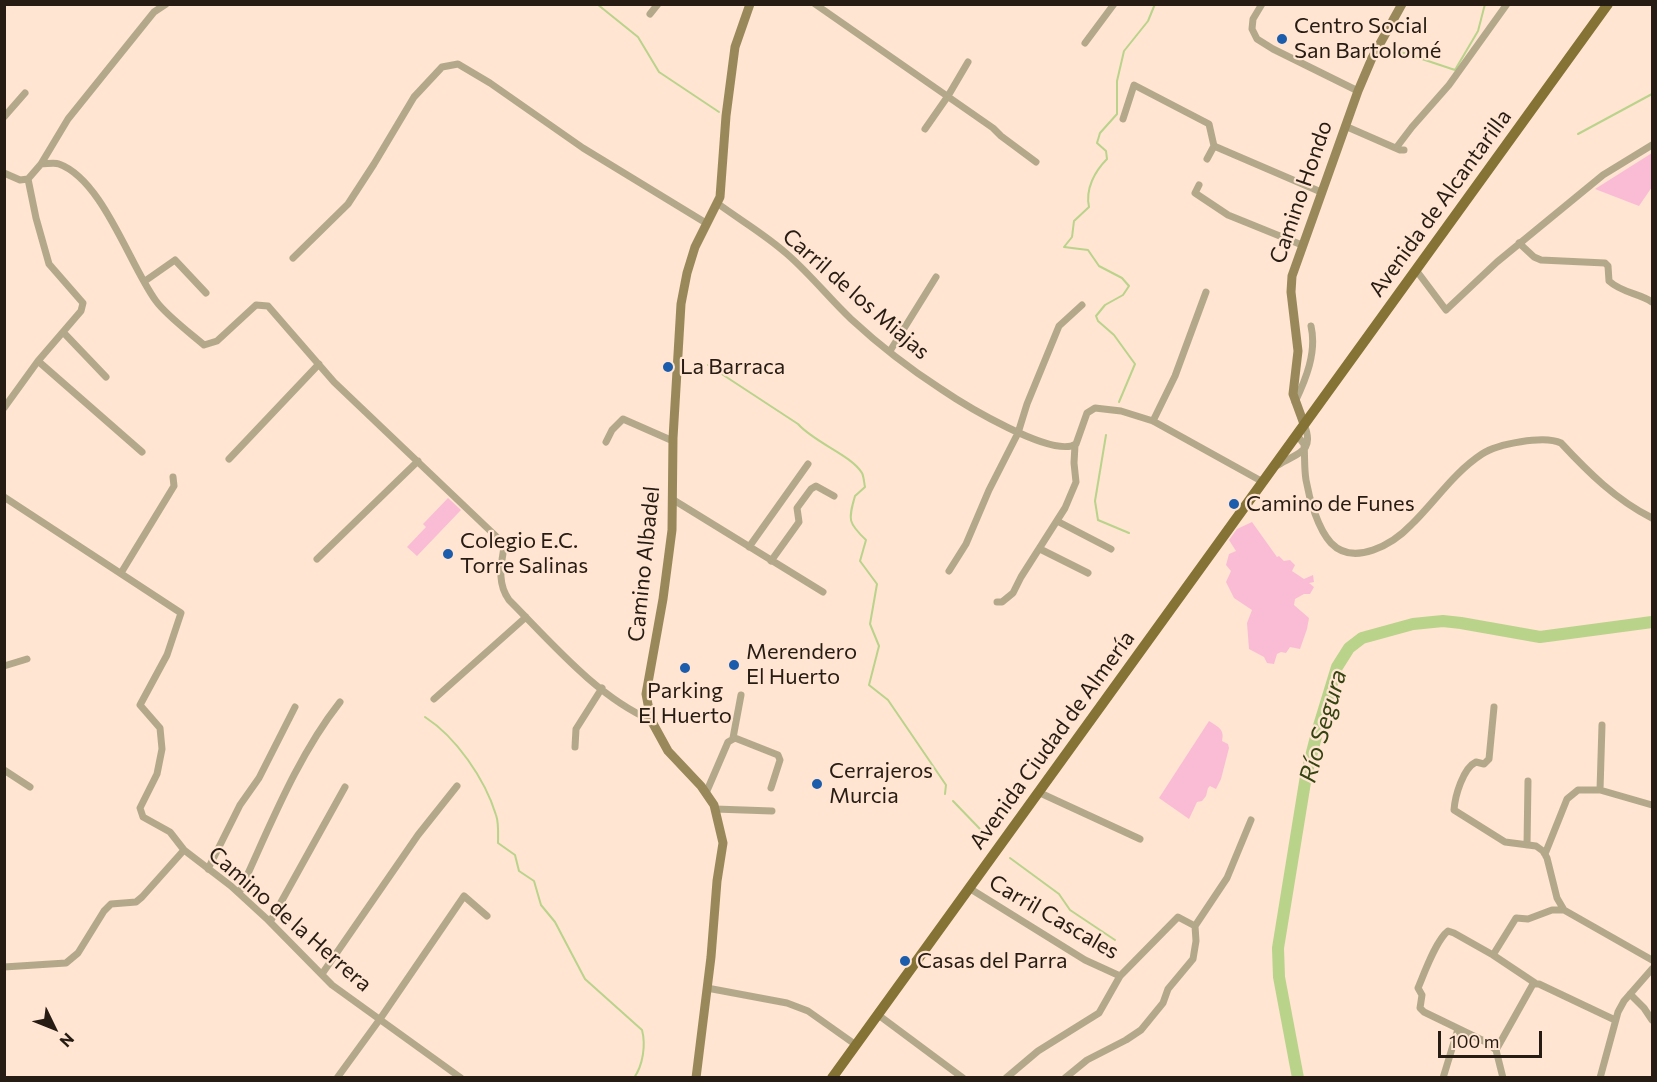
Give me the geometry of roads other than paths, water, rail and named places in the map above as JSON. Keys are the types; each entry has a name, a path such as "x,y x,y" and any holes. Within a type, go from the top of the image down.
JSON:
{"main road":[{"name":"Camino Albadel","path":"696,1077 723,843 715,809 706,793 668,751 651,720 646,694 663,599 672,530 673,441 681,304 687,273 706,223 720,196 726,116 735,47 750,4"},
{"name":"Camino Hondo","path":"1304,424 1293,394 1298,351 1291,281 1358,91 1372,58 1402,4"},
{"name":"Avenida de Alcantarilla","path":"1304,424 1608,4"},
{"path":"1296,403 1307,409 1318,405"},
{"name":"Avenida Ciudad de Almería","path":"832,1077 1304,424"}],"street":[{"path":"4,172 20,180 28,179 41,164 68,119 154,12 166,4"},
{"path":"650,14 658,4"},
{"path":"815,4 948,96 1036,162"},
{"path":"1085,43 1113,4"},
{"path":"1262,4 1253,19 1252,29 1257,39 1358,91"},
{"path":"1396,148 1449,85 1507,4"},
{"path":"925,129 968,62"},
{"path":"292,258 348,204 414,97 442,67 458,64 490,83 613,168 706,223"},
{"path":"1123,119 1134,85 1209,124 1214,146 1208,159"},
{"path":"4,117 25,93"},
{"path":"1345,126 1404,150"},
{"path":"1416,270 1446,310 1519,243 1603,175 1653,145"},
{"path":"1214,146 1321,192"},
{"path":"41,164 57,163 75,172 98,200 157,302 204,345 217,341 256,305 267,306 334,381 502,542 504,547 500,579 503,591 526,617 602,688 628,709 651,720"},
{"path":"4,408 38,361 81,311 83,303 49,264 28,179"},
{"path":"1199,186 1195,193 1228,215 1302,245"},
{"name":"Carril de los Miajas","path":"717,203 786,253 851,319 940,389 1018,433 1061,448 1075,445"},
{"path":"1519,243 1534,257 1541,260 1605,263 1608,266 1609,281 1616,287 1644,296 1653,302"},
{"path":"145,281 175,260 206,294"},
{"path":"890,351 936,277"},
{"path":"1153,421 1175,376 1206,292"},
{"path":"949,571 966,544 989,490 1018,433 1027,404 1059,326 1082,305"},
{"path":"1296,403 1311,358 1314,342 1311,326"},
{"path":"63,332 106,377"},
{"path":"1298,351 1311,358"},
{"path":"38,361 142,452"},
{"path":"229,459 319,364"},
{"path":"997,602 1002,602 1013,593 1057,521 1076,482 1075,445 1087,413 1095,408 1121,411 1153,421 1263,482"},
{"path":"606,442 612,430 623,419 673,441"},
{"path":"1271,471 1286,460 1299,455 1304,449 1308,437 1304,424"},
{"path":"1295,438 1303,442 1304,468 1313,509 1325,535 1335,547 1356,553 1378,548 1404,532 1445,487 1484,452 1532,440 1554,440 1561,443 1613,494 1653,518"},
{"path":"1286,460 1297,462 1304,468"},
{"path":"317,559 418,461"},
{"path":"748,547 808,464"},
{"path":"4,497 121,573 174,486 173,477"},
{"path":"771,561 799,522 797,508 811,489 816,486 834,496"},
{"path":"672,499 823,592"},
{"path":"1057,521 1111,549"},
{"path":"1040,549 1088,573"},
{"name":"Camino de la Herrera","path":"121,573 181,613 167,655 140,705 160,728 162,749 157,774 140,808 143,818 170,832 184,850 270,922 332,985 461,1077"},
{"path":"434,699 526,617"},
{"path":"4,666 27,659"},
{"path":"575,747 576,729 602,688"},
{"path":"706,793 728,742 733,738 741,694"},
{"path":"239,894 304,755 340,702"},
{"path":"208,868 295,707"},
{"path":"1494,707 1489,759 1484,764 1476,762 1470,765 1459,788 1454,808 1506,842 1536,846 1545,854 1557,898 1564,910"},
{"path":"1600,790 1602,725"},
{"path":"733,738 778,755 780,760 771,788"},
{"path":"4,770 30,787"},
{"path":"1527,845 1528,781"},
{"path":"322,974 418,835 457,786"},
{"path":"270,922 345,787"},
{"path":"1545,854 1567,799 1578,790 1600,790 1653,805"},
{"path":"1038,792 1140,839"},
{"path":"715,809 772,811"},
{"path":"1065,1077 1087,1060 1141,1030 1163,1003 1168,989 1193,959 1196,941 1195,926 1227,878 1251,820"},
{"path":"4,967 66,963 78,953 104,910 111,904 136,902 184,850"},
{"name":"Carril Cascales","path":"969,888 1085,960 1120,976"},
{"path":"337,1077 380,1019 464,896 487,916"},
{"path":"1493,955 1516,918 1533,919 1552,910 1564,910 1653,960"},
{"path":"1006,1077 1038,1051 1099,1013 1120,976 1178,917 1195,926"},
{"path":"1503,1077 1496,1050 1486,1042 1420,1008 1422,993 1418,988 1428,969 1429,961 1448,931 1493,955 1535,984 1615,1020"},
{"path":"1600,1077 1615,1020 1624,1001 1653,969"},
{"path":"1496,1050 1528,991 1535,984"},
{"path":"707,988 787,1003 808,1011 856,1045"},
{"path":"1630,994 1653,1020"},
{"path":"878,1014 963,1077"},
{"path":"1443,1077 1458,1029"}],"waterway":[{"path":"597,4 638,37 659,72 719,112"},
{"path":"1119,402 1135,364 1114,335 1098,321 1096,316 1105,305 1123,295 1129,286 1122,278 1099,266 1088,250 1064,247 1072,237 1074,221 1089,207 1088,194 1092,181 1107,159 1106,151 1097,143 1100,133 1117,114 1117,81 1124,51 1148,21 1155,4"},
{"path":"1383,46 1455,70 1478,31 1485,4"},
{"path":"1578,134 1652,94"},
{"path":"708,365 850,460 862,473 865,487 855,496 851,521 866,540 860,561 877,584 870,624 879,646 869,685 888,700 946,785 945,794"},
{"path":"1106,435 1095,501 1098,520 1129,533"},
{"name":"Río Segura","path":"1298,1078 1279,977 1278,948 1306,776 1337,667 1349,648 1362,638 1413,624 1443,621 1540,637 1652,622"},
{"path":"425,717 448,736 477,773 496,815 498,843 515,855 519,871 534,881 541,905 555,922 585,979 642,1030 643,1055 634,1078"},
{"path":"953,801 980,829"},
{"path":"1010,858 1059,894 1070,910 1115,940"}],"place":[{"name":"Centro Social San Bartolomé","path":"1282,39"},
{"name":"La Barraca","path":"668,367"},
{"name":"Camino de Funes","path":"1234,504"},
{"name":"Colegio E.C. Torre Salinas","path":"448,554"},
{"name":"Merendero El Huerto","path":"734,665"},
{"name":"Parking El Huerto","path":"685,668"},
{"name":"Cerrajeros Murcia","path":"817,784"},
{"name":"Casas del Parra","path":"905,961"}]}
